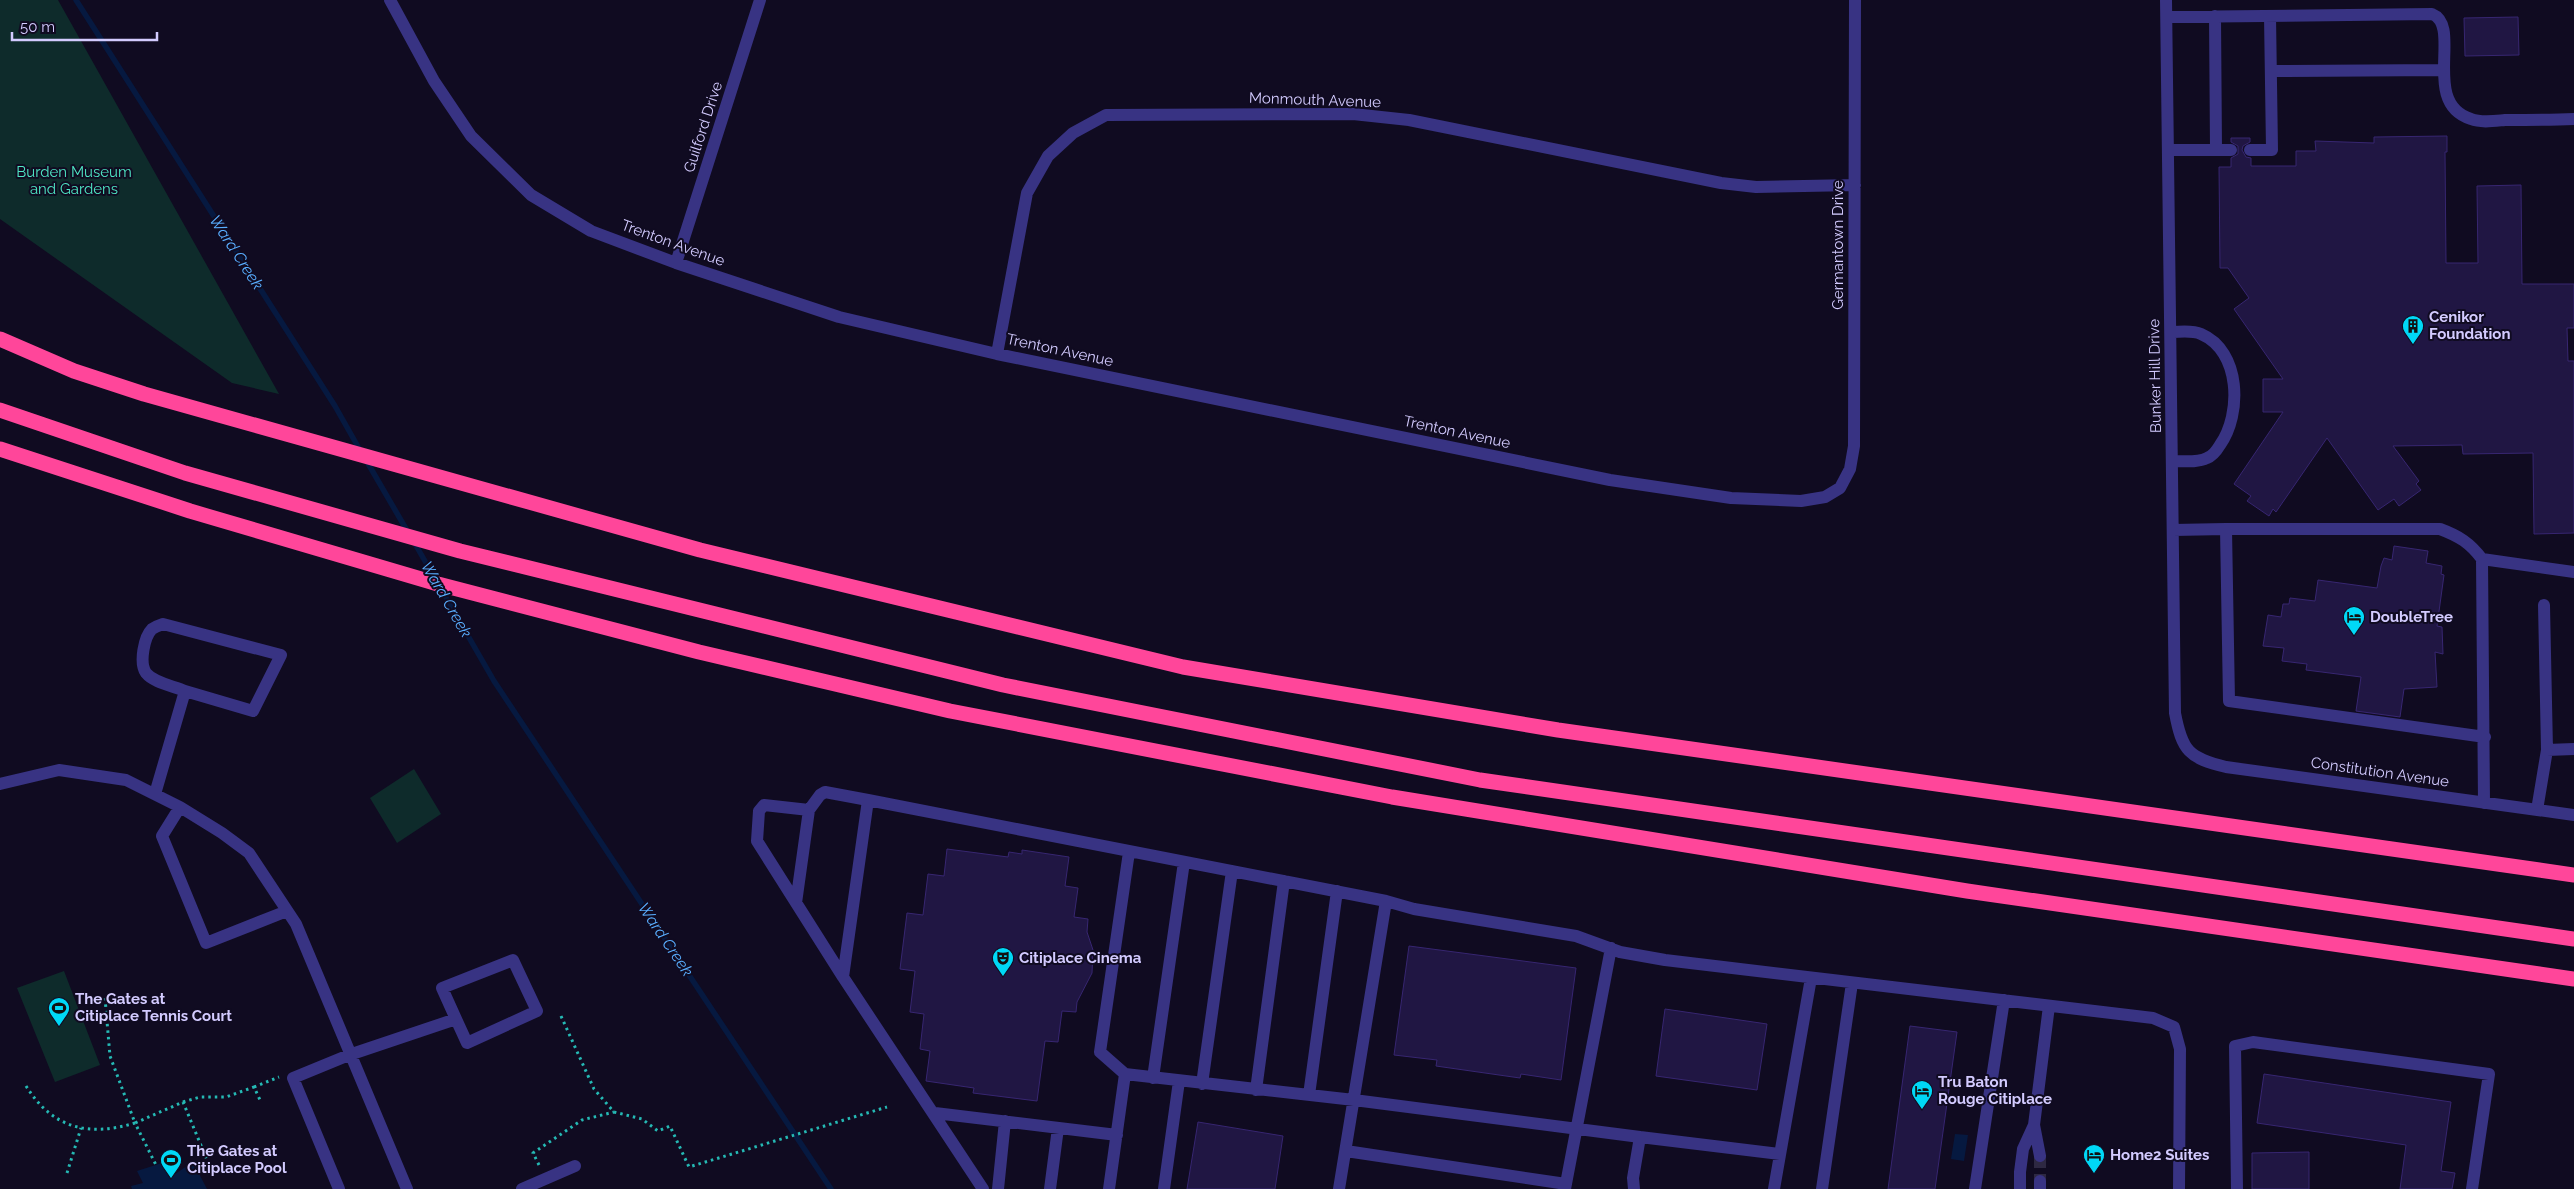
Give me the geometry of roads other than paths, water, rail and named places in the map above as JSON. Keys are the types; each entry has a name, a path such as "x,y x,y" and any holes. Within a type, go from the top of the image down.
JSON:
{"highway":[{"path":"0,340 74,371 144,394 700,550 1182,667 1558,730 2574,875"},
{"path":"0,410 184,473 460,551 1003,684 1480,780 2574,939"},
{"path":"0,450 305,545 438,584 600,626 950,711 1392,798 1958,889 2574,979"}],"street":[{"name":"Trenton Avenue","path":"390,0 434,81 471,136 531,195 591,231 676,263 840,317 997,354 1620,481 1731,498 1801,502 1826,497 1840,488"},
{"name":"Guilford Drive","path":"676,263 760,0"},
{"name":"Germantown Drive","path":"1840,488 1850,469 1854,446 1855,0"},
{"name":"Bunker Hill Drive","path":"2166,0 2175,713 2179,733 2187,750"},
{"path":"2167,17 2432,14 2437,16 2443,27 2445,94 2460,113 2476,121 2574,119"},
{"path":"2215,16 2216,150"},
{"path":"2250,150 2272,150 2270,16"},
{"path":"2271,72 2444,70"},
{"name":"Monmouth Avenue","path":"997,354 1027,194 1048,156 1073,133 1106,115 1353,114 1409,120 1721,182 1756,187 1855,185"},
{"path":"2169,150 2231,150"},
{"path":"2171,332 2193,332 2211,340 2224,355 2232,376 2236,395 2232,423 2216,451 2208,458 2173,461"},
{"path":"2226,529 2229,701 2485,737"},
{"path":"2173,530 2440,529 2458,535 2471,545 2482,559 2485,737 2484,803"},
{"path":"2482,559 2574,572"},
{"path":"2537,810 2547,750 2544,605"},
{"path":"163,624 281,655 253,710 185,691 153,678 146,672 143,664 145,640 153,629 163,624"},
{"path":"155,794 185,691"},
{"path":"2547,750 2574,749"},
{"name":"Constitution Avenue","path":"2187,750 2202,761 2226,768 2574,815"},
{"path":"0,784 59,770 126,780 180,807 222,832 249,853 296,924 407,1189"},
{"path":"796,902 809,810 820,795 825,792 1414,908 1576,936 1611,948 1665,960 2153,1018 2174,1027 2180,1049 2179,1189"},
{"path":"843,978 868,800"},
{"path":"809,810 764,805 759,811 757,841 843,978 983,1189"},
{"path":"180,807 162,836 206,943 287,911"},
{"path":"1129,852 1100,1052 1125,1074 1354,1100 1780,1154"},
{"path":"1153,1078 1184,862"},
{"path":"1202,1084 1232,871"},
{"path":"1256,1090 1284,881"},
{"path":"1309,1095 1336,892"},
{"path":"1339,1189 1386,901"},
{"path":"1346,1152 1566,1186 1611,948"},
{"path":"513,960 537,1011 467,1043 456,1019 442,988 513,960"},
{"path":"1774,1189 1811,978"},
{"path":"1822,1189 1852,983"},
{"path":"1975,1189 2004,1000"},
{"path":"2020,1189 2020,1172 2024,1149 2034,1125 2049,1006"},
{"path":"339,1189 293,1078 349,1054 456,1019"},
{"path":"2237,1189 2235,1046 2253,1042 2489,1074 2472,1189"},
{"path":"1109,1189 1125,1074"},
{"path":"1164,1189 1179,1081"},
{"path":"934,1113 1117,1135"},
{"path":"998,1189 1005,1122"},
{"path":"2034,1125 2040,1156"},
{"path":"1050,1189 1058,1128"},
{"path":"1634,1189 1633,1178 1640,1137"},
{"path":"522,1189 575,1166"}],"water":[{"path":"1955,1134 1968,1135 1964,1161 1951,1159"},
{"name":"The Gates at Citiplace Pool","path":"168,1161 175,1174 193,1162 207,1189 132,1189 131,1186 143,1183 137,1171"}],"waterway":[{"name":"Ward Creek","path":"76,0 335,406 361,452"},
{"name":"Ward Creek","path":"366,460 409,534"},
{"name":"Ward Creek","path":"414,542 494,681 831,1189"}],"tunnel":[{"path":"2040,1156 2040,1181"}],"place":[{"name":"Cenikor Foundation","path":"2413,345"},
{"name":"DoubleTree","path":"2354,636"},
{"name":"Citiplace Cinema","path":"1003,977"},
{"name":"The Gates at Citiplace Tennis Court","path":"59,1027"},
{"name":"Tru Baton Rouge Citiplace","path":"1922,1110"},
{"name":"Home2 Suites","path":"2094,1174"},
{"name":"The Gates at Citiplace Pool","path":"171,1179"}],"park label":[{"name":"Burden Museum and Gardens","path":"74,180"}]}
